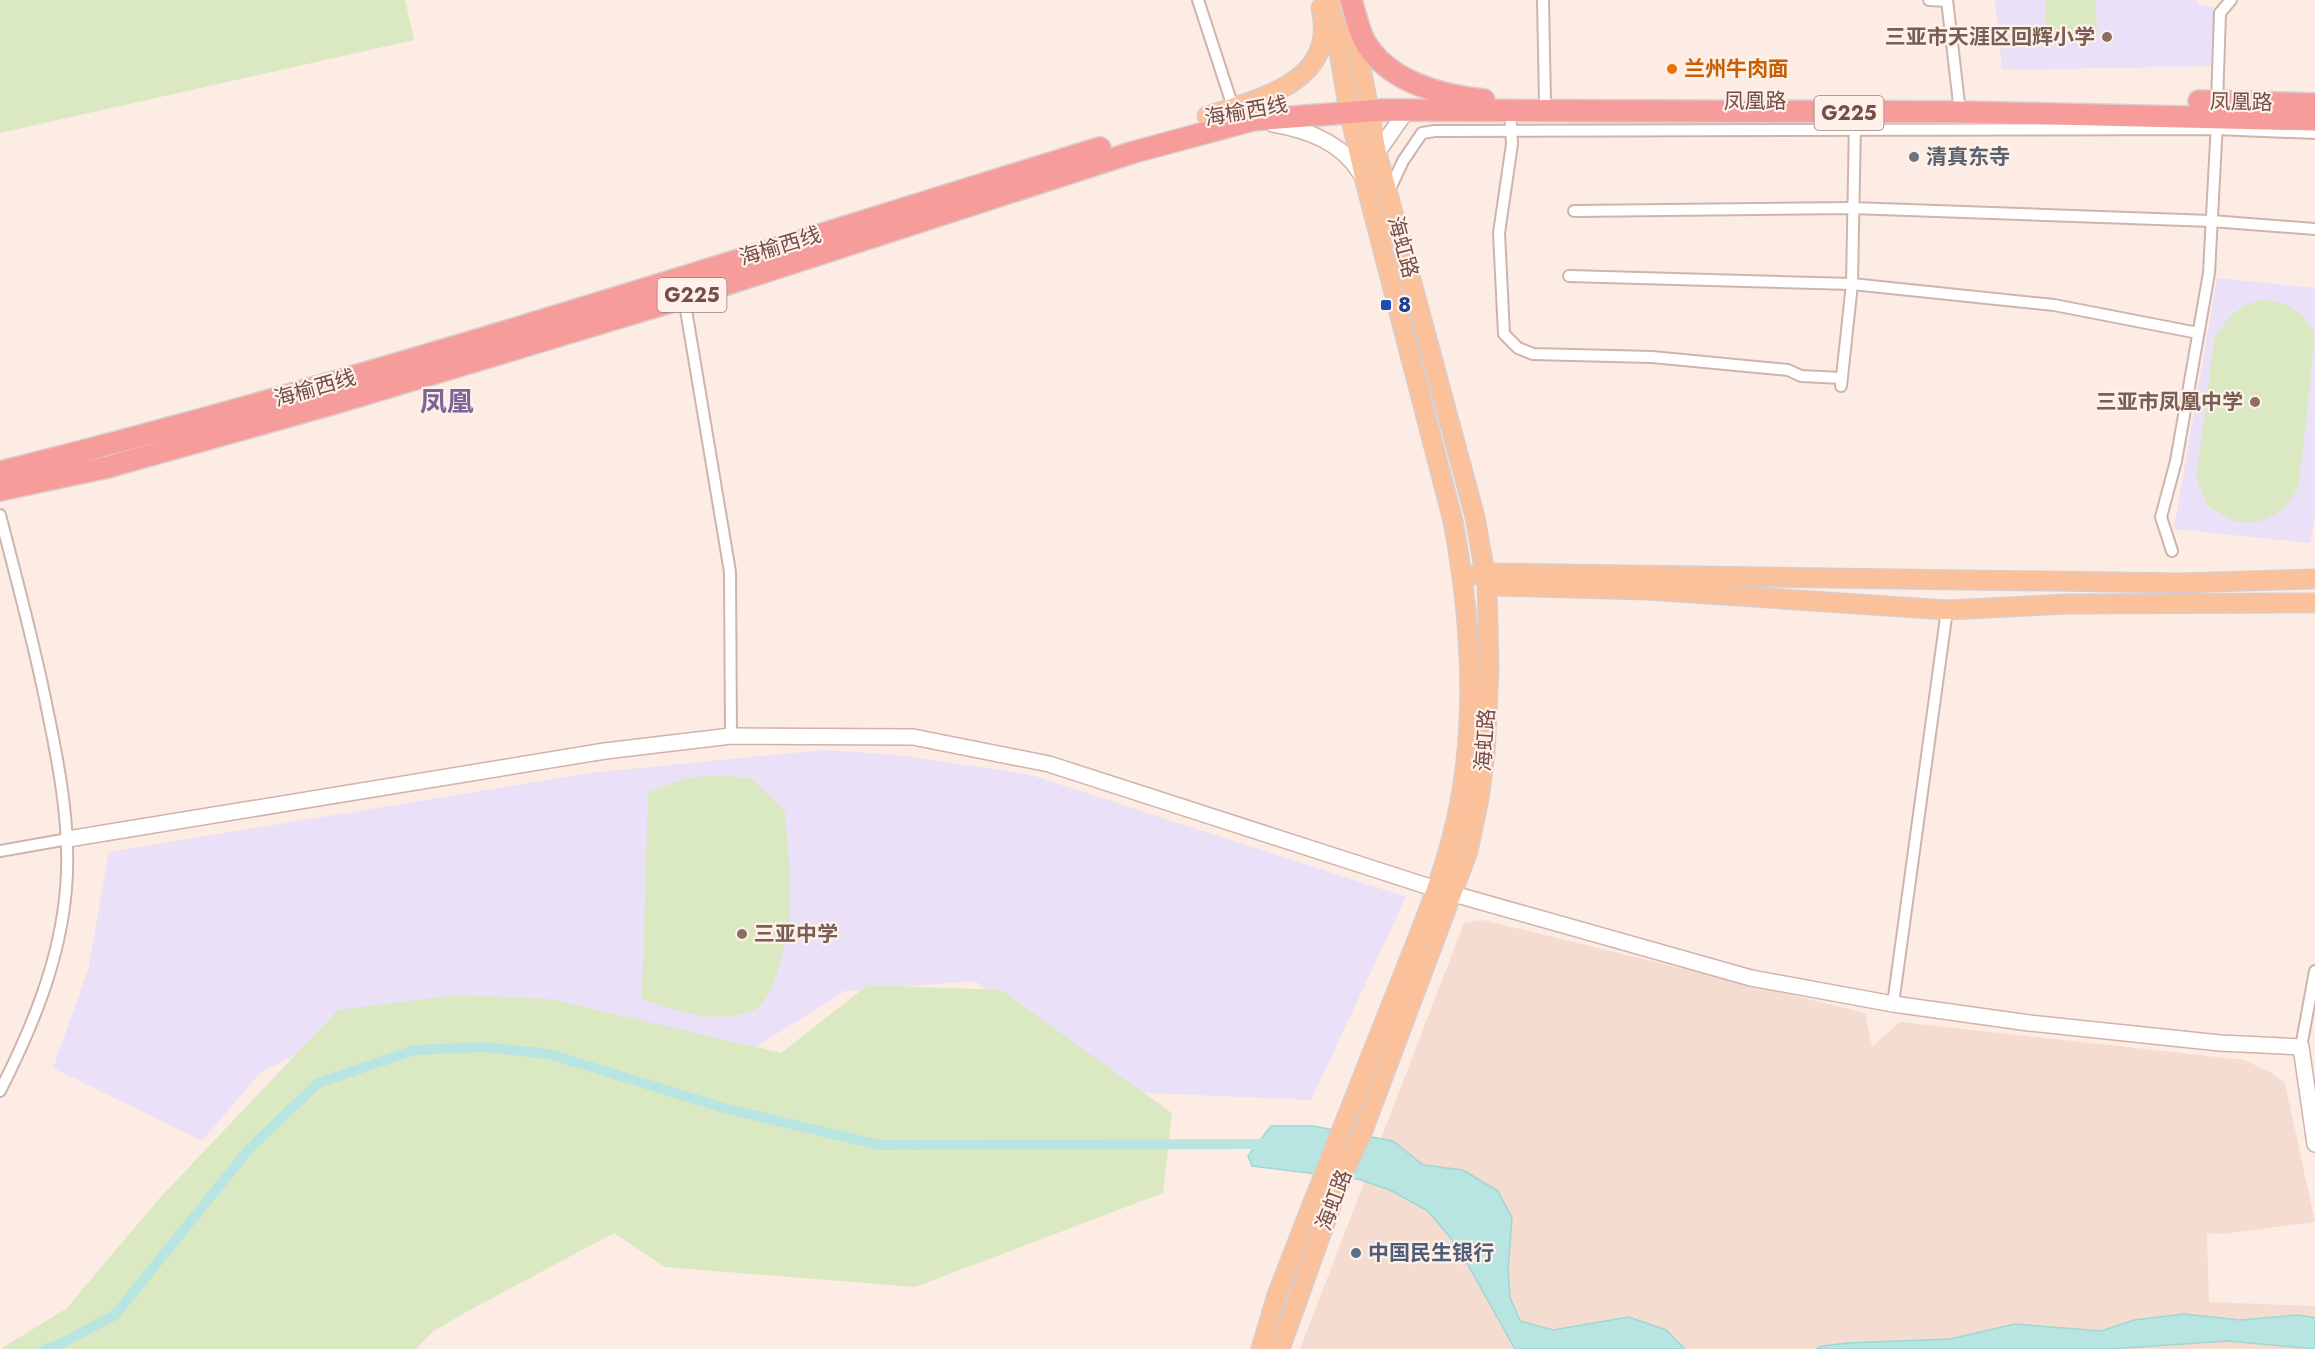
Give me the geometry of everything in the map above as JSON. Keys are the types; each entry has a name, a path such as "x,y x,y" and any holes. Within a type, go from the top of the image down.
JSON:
{"highway":[{"name":"凤凰路","path":"1350,0 1364,39 1378,58 1407,80 1507,115 1545,102 1960,106 2315,120"},
{"name":"凤凰路","path":"2217,115 2315,104"},
{"name":"海榆西线","path":"0,472 146,436 345,380 1207,116 1258,106 1363,106 1507,115"},
{"name":"凤凰路","path":"1363,106 1507,115 1855,121 1960,106"},
{"name":"海榆西线","path":"0,489 108,467 339,402 684,298 1134,152 1253,120 1363,106"}],"main road":[{"path":"1207,116 1275,93 1299,79 1312,65 1321,44 1324,19 1320,0"},
{"path":"1330,0 1363,106"},
{"name":"凤凰路","path":"1350,0 1363,106"},
{"name":"海虹路","path":"1280,1349 1332,1179 1342,1130 1444,890 1473,836 1485,754 1489,670 1486,579 1475,517 1363,106"},
{"name":"海虹路","path":"1261,1349 1277,1295 1332,1179 1362,1133 1444,890 1460,801 1465,757 1470,671 1463,582 1453,521 1365,181 1363,106"},
{"path":"1463,582 1486,579 2181,584 2315,579"},
{"path":"1486,579 1947,610 2068,604 2315,603"}],"street":[{"path":"1198,0 1233,107"},
{"path":"1543,0 1545,102"},
{"path":"1929,0 1947,0 1960,106"},
{"path":"2172,551 2161,518 2176,461 2209,273 2220,13 2217,0"},
{"path":"2220,13 2231,0"},
{"path":"1377,153 1407,110"},
{"path":"1388,193 1403,161 1422,133 1507,115 1512,144 1499,233 1504,334 1518,348 1533,354 1652,357 1788,369 1801,376 1842,382 1852,284 1855,121 2217,115 2315,133"},
{"path":"1253,120 1287,126 1333,144 1350,157 1365,181"},
{"path":"1574,212 1852,208 2211,221 2315,229"},
{"path":"1569,276 1852,284 2054,305 2198,333"},
{"path":"684,298 730,573 731,736"},
{"path":"0,515 35,647 59,763 68,839 66,891 50,974 29,1034 0,1091"},
{"path":"1893,1004 1947,610"},
{"path":"0,851 605,751 731,736 913,737 1049,764 1444,890 1751,978 1893,1004 2029,1023 2220,1043 2308,1047"},
{"path":"2315,971 2308,1047 2315,1144"}],"shaded area":[{"name":"三亚市天涯区回辉小学","path":"1995,0 2197,0 2198,4 2216,8 2216,66 2002,70"},
{"name":"三亚市凤凰中学","path":"2217,278 2315,288 2315,516 2310,543 2174,529"},
{"name":"三亚中学","path":"824,750 897,755 1028,774 1406,897 1311,1100 1128,1092 975,981 845,991 738,1058 343,1031 260,1073 202,1141 53,1068 88,970 109,852 589,773"},
{"path":"1483,920 1865,1013 1872,1047 1900,1022 2244,1060 2270,1072 2285,1083 2315,1222 2222,1234 2207,1233 2209,1302 2315,1306 2315,1349 1300,1349 1464,923"}],"green space":[{"path":"0,0 405,0 414,40 0,133"},
{"path":"2045,0 2096,0 2097,37 2046,38"},
{"name":"三亚市凤凰中学","path":"2258,300 2290,307 2303,317 2313,332 2308,406 2298,487 2292,499 2278,513 2259,522 2235,522 2208,506 2196,477 2214,340 2222,326 2232,316 2243,307"},
{"path":"716,775 752,779 785,811 790,877 788,927 774,982 761,1004 754,1010 726,1017 698,1015 642,999 648,792 687,778"},
{"path":"868,985 1001,990 1172,1113 1163,1193 915,1287 665,1267 614,1233 432,1332 416,1349 0,1349 66,1309 157,1201 338,1010 456,995 550,999 781,1053"}],"water":[{"path":"1271,1126 1313,1126 1393,1141 1423,1165 1463,1170 1498,1191 1512,1218 1508,1270 1510,1297 1520,1321 1553,1330 1629,1317 1666,1330 1685,1349 1515,1349 1458,1247 1428,1211 1390,1190 1358,1179 1252,1166 1248,1156"},
{"path":"2184,1314 2240,1320 2299,1315 2315,1318 2315,1349 2227,1341 2110,1349 1816,1349 1822,1346 1848,1343 1950,1339 2015,1324 2101,1331 2134,1320"}],"waterway":[{"path":"45,1349 56,1346 115,1315 249,1149 318,1083 415,1050 486,1047 549,1054 724,1108 879,1145 1272,1144"}],"place":[{"name":"三亚市天涯区回辉小学","path":"2107,37"},
{"name":"兰州牛肉面","path":"1672,69"},
{"name":"清真东寺","path":"1914,157"},
{"name":"8","path":"1386,305"},
{"name":"三亚市凤凰中学","path":"2255,402"},
{"name":"三亚中学","path":"742,934"},
{"name":"中国民生银行","path":"1356,1253"}],"district":[{"name":"凤凰","path":"447,402"}]}
